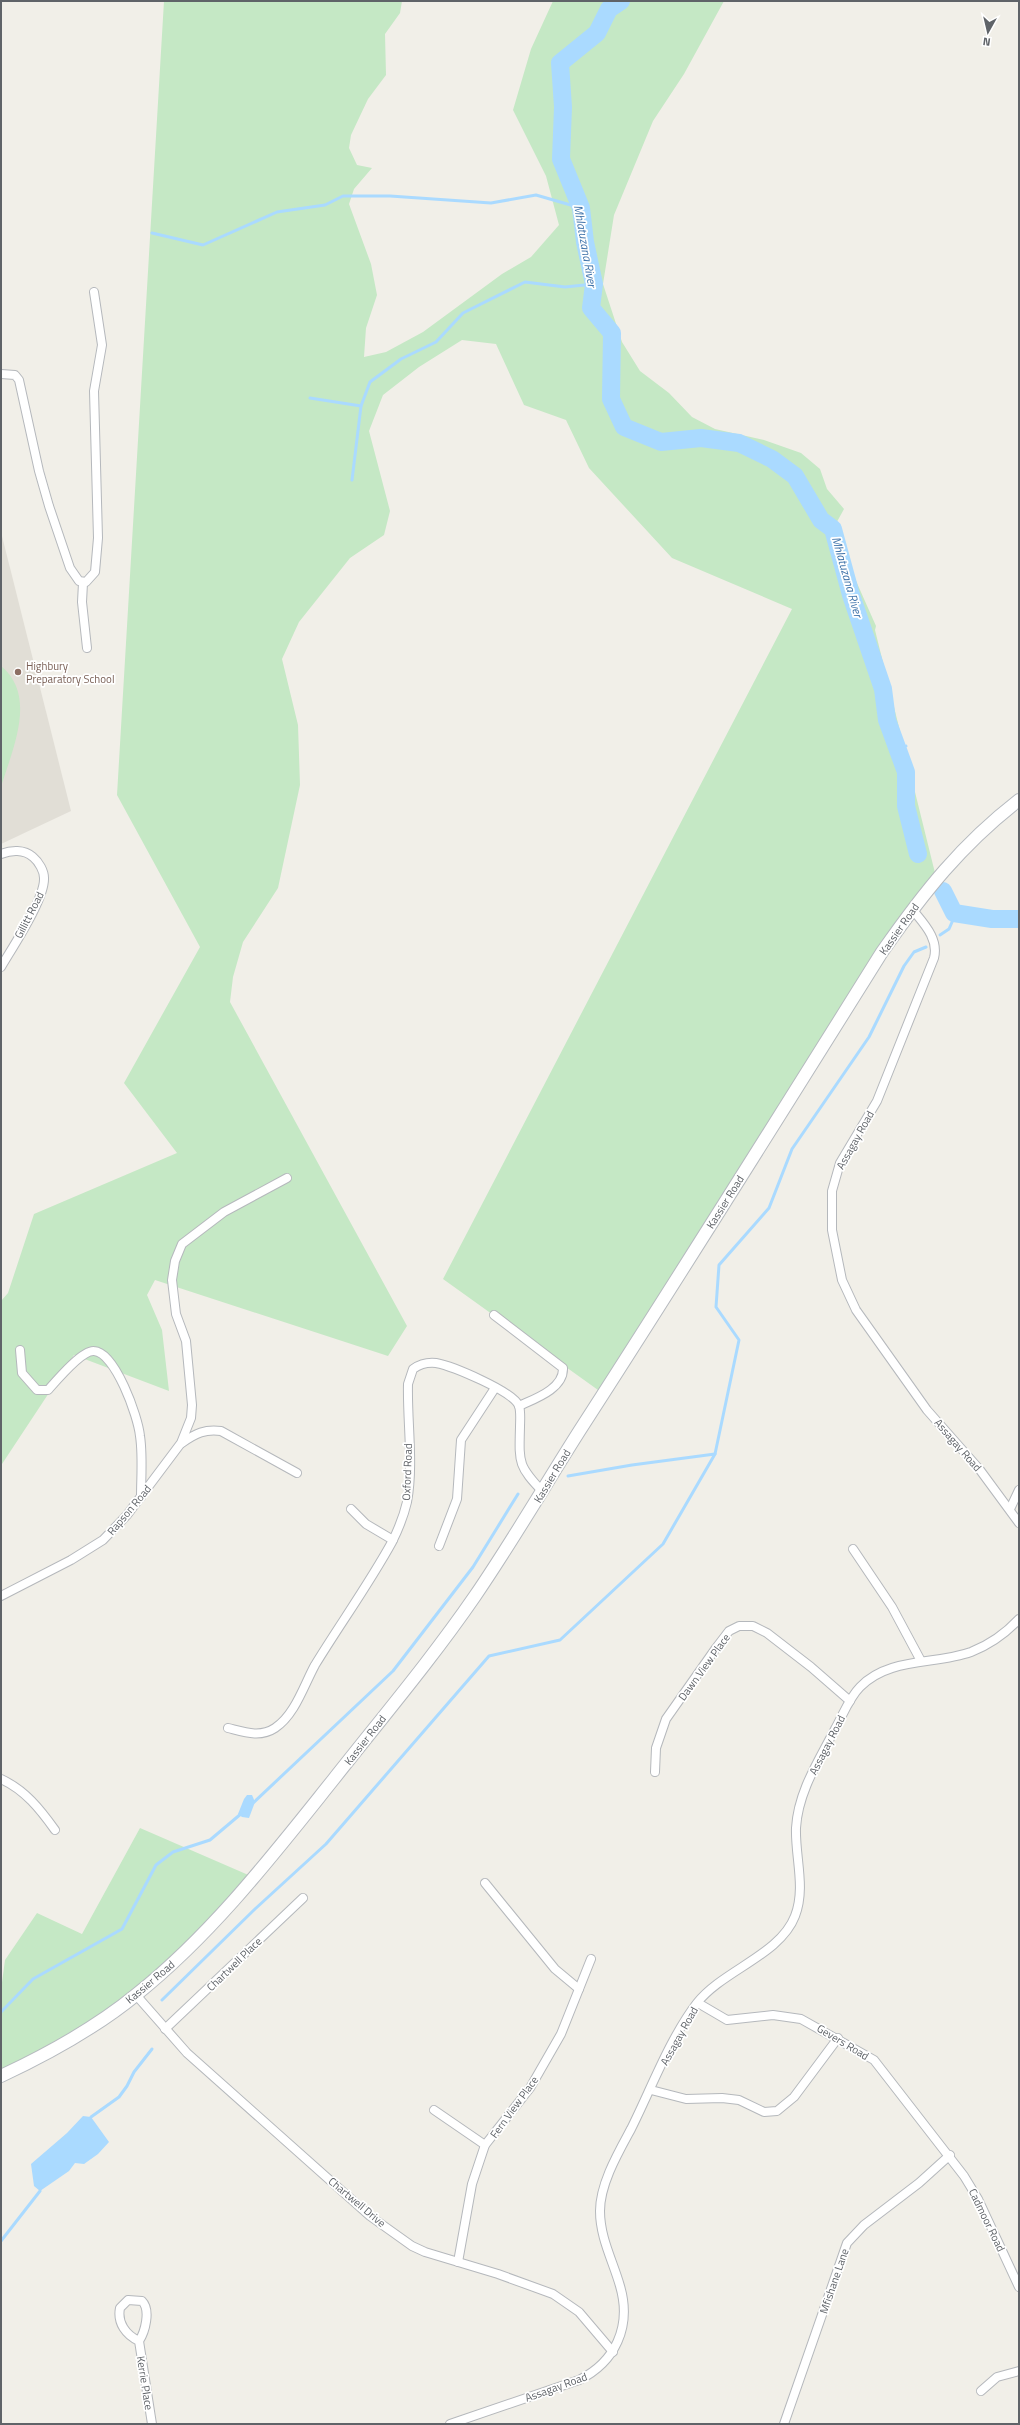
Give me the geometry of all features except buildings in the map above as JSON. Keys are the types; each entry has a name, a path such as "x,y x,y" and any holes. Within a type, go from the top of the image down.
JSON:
{"main road":[{"name":"Kassier Road","path":"1,2076 55,2049 136,1995 211,1926 303,1818 435,1651 474,1598 543,1492 882,952 912,909 954,857 1019,800"}],"street":[{"path":"83,583 90,580 95,572 98,538 94,391 102,345 94,292"},
{"path":"1,374 15,375 19,380 39,471 51,512 72,574 83,583"},
{"path":"83,583 82,602 86,648"},
{"name":"Gillitt Road","path":"1,854 18,850 28,854 36,860 44,878 42,893 1,967"},
{"name":"Assagay Road","path":"912,909 934,941 934,958 877,1101 840,1163 832,1191 832,1230 842,1280 856,1310 927,1410 961,1448 1010,1509 1019,1523"},
{"name":"Rapson Road","path":"1,1596 103,1540 113,1532 181,1443 191,1418 192,1405 186,1341 176,1314 172,1280 175,1261 182,1244 224,1212 286,1178"},
{"path":"494,1316 562,1368 561,1375 551,1389 519,1406 519,1454 521,1466 524,1473 543,1492"},
{"path":"20,1350 22,1373 37,1390 48,1390 85,1353 93,1350 106,1356 119,1377 138,1423 140,1437 141,1497"},
{"name":"Oxford Road","path":"228,1728 248,1733 260,1734 268,1732 282,1722 293,1707 315,1666 393,1540 403,1515 408,1492 408,1392 410,1372 418,1365 436,1363 510,1395 519,1406"},
{"path":"439,1546 457,1499 461,1440 495,1388"},
{"name":"Rapson Road","path":"181,1443 202,1431 221,1431 297,1472"},
{"path":"1010,1509 1019,1490"},
{"path":"351,1509 366,1524 393,1540"},
{"path":"853,1549 892,1607 921,1661"},
{"name":"Assagay Road","path":"450,2424 579,2380 601,2367 613,2352 620,2335 623,2298 600,2226 601,2202 621,2149 676,2037 698,2003 717,1984 770,1947 788,1929 795,1918 799,1898 796,1829 800,1805 810,1779 850,1701 858,1689 877,1674 921,1661 970,1652 1000,1636 1019,1618"},
{"name":"Dawn View Place","path":"656,1772 656,1748 666,1719 716,1648 730,1631 739,1626 749,1625 763,1630 811,1667 850,1701"},
{"path":"1,1779 14,1785 37,1806 55,1830"},
{"path":"485,1883 555,1968 579,1989"},
{"name":"Chartwell Place","path":"165,2029 303,1898"},
{"name":"Fern View Place","path":"458,2262 472,2184 485,2144 530,2088 561,2034 591,1959"},
{"name":"Chartwell Drive","path":"136,1995 187,2053 370,2216 412,2246 553,2294 579,2312 613,2352"},
{"name":"Gevers Road","path":"698,2003 726,2020 773,2015 796,2017 838,2038 878,2064 950,2155"},
{"path":"651,2090 680,2098 722,2098 739,2100 764,2112 776,2111 794,2097 838,2038"},
{"path":"434,2110 485,2144"},
{"name":"Cadmoor Road","path":"950,2155 978,2199 1019,2288"},
{"name":"Mfishane Lane","path":"784,2424 847,2243 864,2225 919,2183 950,2155"},
{"name":"Kerrie Place","path":"139,2342 126,2334 119,2318 120,2308 128,2300 138,2300 146,2306 144,2330 139,2342 152,2424"},
{"path":"981,2391 997,2377 1019,2371"}],"shaded area":[{"name":"Highbury Preparatory School","path":"1,532 71,811 1,844"}],"green space":[{"path":"164,1 402,1 400,13 385,34 386,75 368,99 351,135 349,148 357,165 372,168 354,189 349,204 371,264 377,295 366,328 364,357 386,352 423,332 502,274 531,257 559,225 546,176 513,110 531,49 553,1 724,1 684,74 653,121 614,215 603,284 622,342 640,371 669,393 692,417 715,429 764,440 801,453 820,469 827,489 844,509 833,529 876,626 875,630 936,877 605,1395 443,1279 792,609 672,558 589,468 566,420 524,405 496,344 462,340 419,367 383,395 369,431 390,511 384,535 350,558 299,622 282,659 298,725 300,785 278,888 243,942 233,977 230,1002 407,1326 388,1356 155,1280 147,1295 162,1330 169,1391 74,1355 2,1464 1,1301 8,1293 34,1214 177,1153 124,1083 200,947 117,795"},
{"path":"1,666 12,678 18,692 20,708 16,740 1,787"},
{"path":"140,1828 253,1877 136,1995 1,2076 1,1990 5,1960 37,1913 82,1934"}],"water":[{"path":"247,1795 252,1795 255,1802 249,1818 242,1817 238,1814"},
{"path":"83,2116 91,2117 109,2142 98,2154 84,2164 75,2163 69,2171 40,2191 34,2186 31,2164 67,2133"}],"waterway":[{"name":"Mhlatuzana River","path":"621,1 609,9 597,33 560,63 563,107 561,159 581,208 585,242 594,284 591,308 612,333 611,399 624,427 661,442 701,438 739,443 772,459 795,476 821,520 833,529 851,595 883,689 887,720 906,772 906,806 918,854"},
{"path":"152,233 203,245 277,212 325,205 343,196 390,196 491,203 536,195 581,208"},
{"path":"352,480 361,406 370,382 401,359 436,342 463,313 525,282 565,287 594,284"},
{"path":"310,398 361,406"},
{"path":"897,750 906,746"},
{"name":"Mhlatuzana River","path":"943,891 954,913 992,919 1019,919"},
{"path":"940,935 949,929 956,913"},
{"path":"162,2000 255,1909 326,1844 489,1656 560,1640 663,1544 715,1454 739,1340 716,1307 719,1265 769,1208 792,1149 869,1037 904,966 914,952 926,947"},
{"path":"568,1476 632,1465 715,1454"},
{"path":"252,1804 393,1671 473,1567 518,1494"},
{"path":"1,2012 33,1979 122,1929 156,1865 173,1852 210,1840 242,1813"},
{"path":"91,2117 119,2097 127,2086 134,2072 152,2049"},
{"path":"1,2241 40,2191"}],"place":[{"name":"Highbury Preparatory School","path":"18,672"}]}
